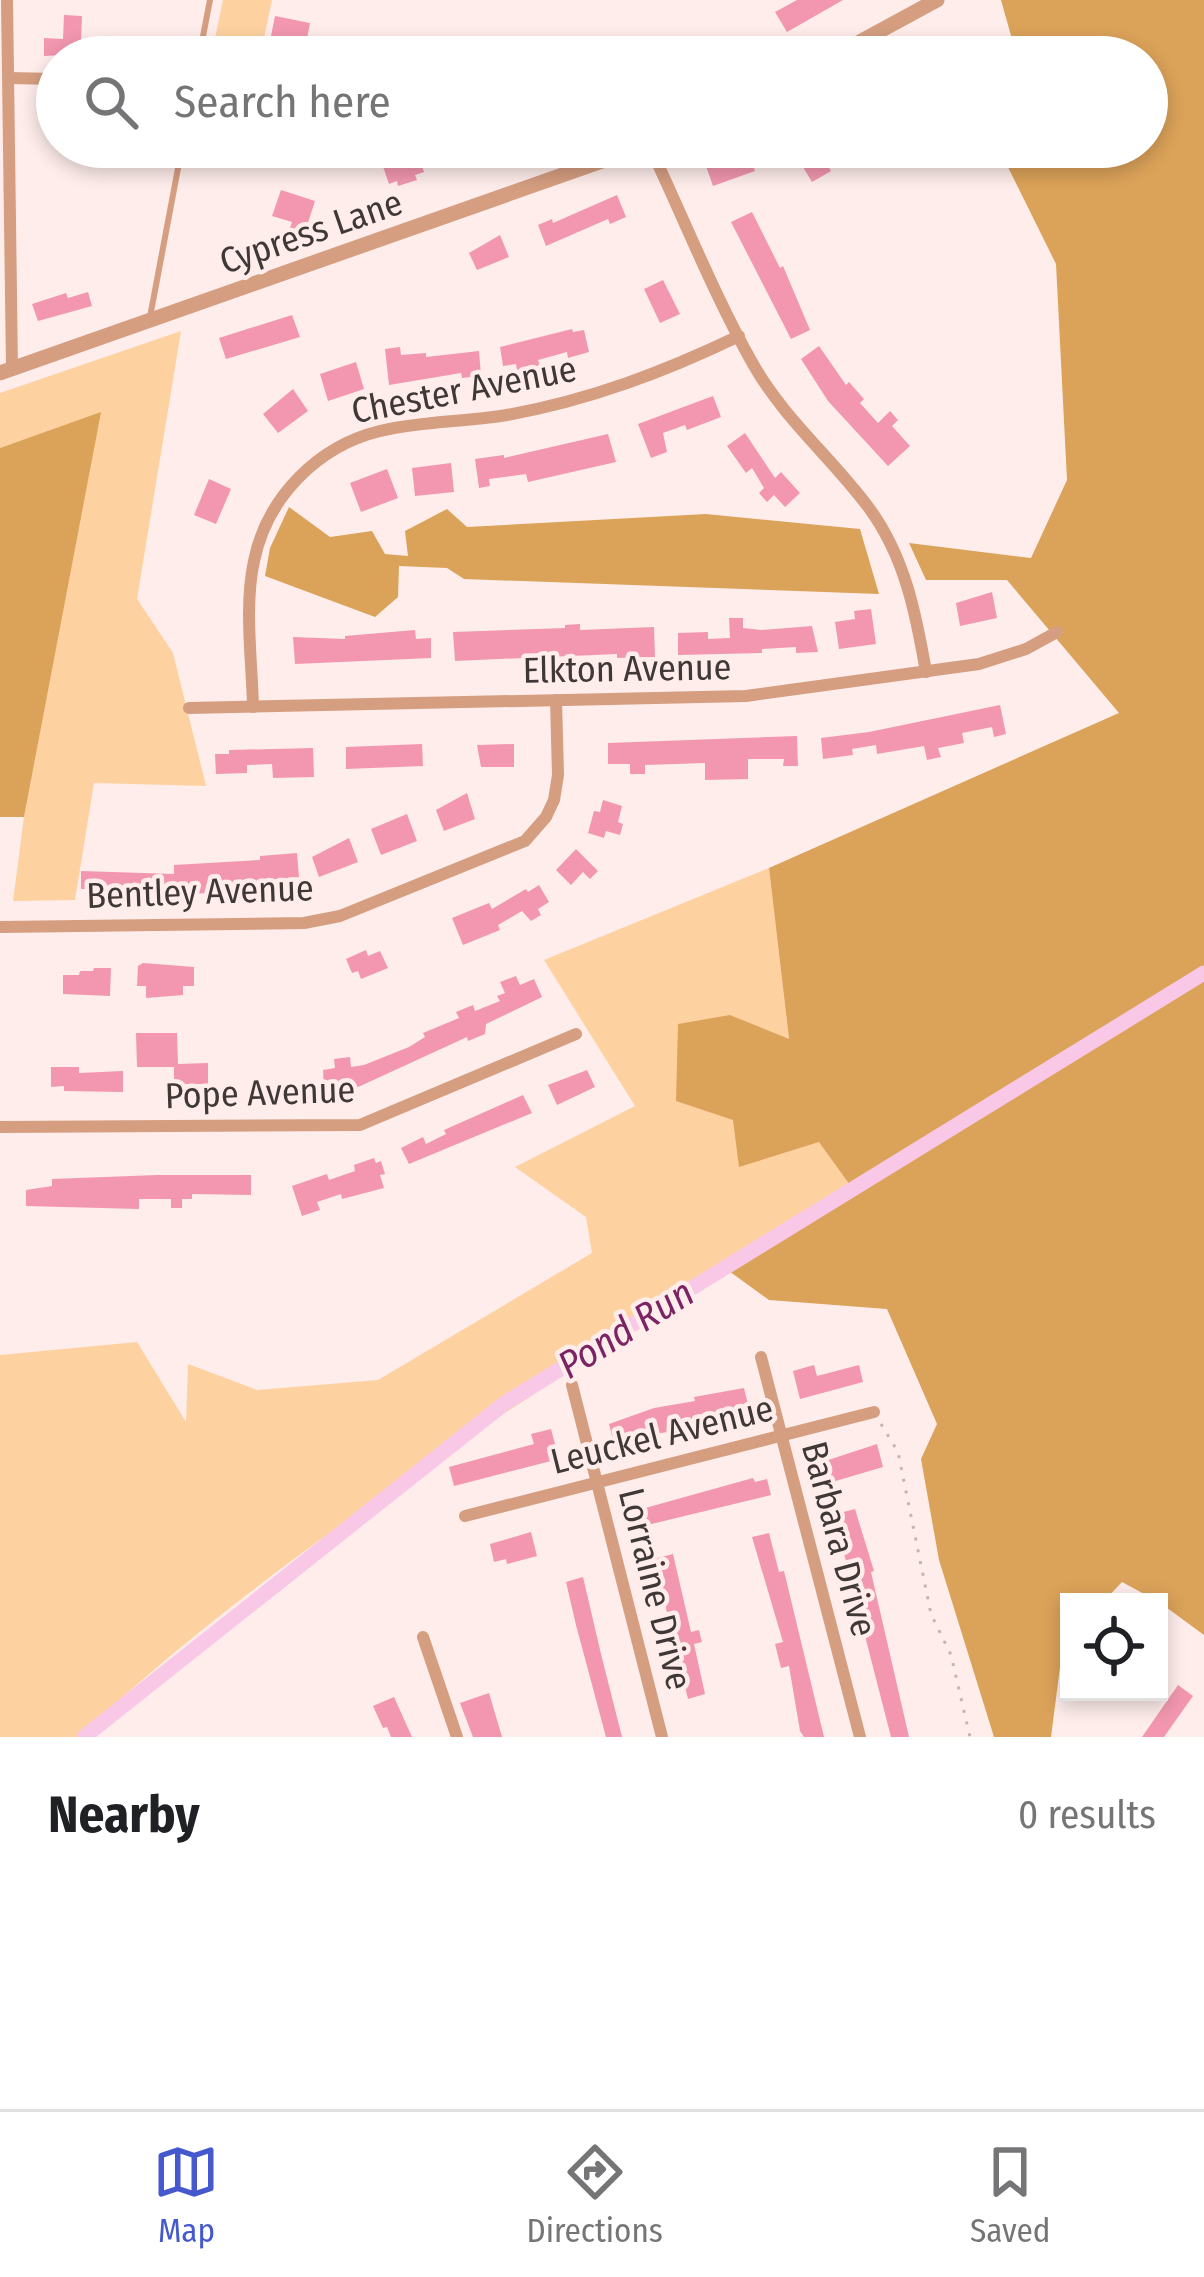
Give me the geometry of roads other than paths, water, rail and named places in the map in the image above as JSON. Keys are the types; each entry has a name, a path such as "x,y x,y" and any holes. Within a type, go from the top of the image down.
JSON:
{"street":[{"path":"6,370 7,0"},
{"path":"871,36 937,0"},
{"path":"8,78 36,79"},
{"name":"Cypress Lane","path":"6,370 586,168"},
{"path":"656,168 779,404 855,491 888,537 911,593 926,672"},
{"name":"Chester Avenue","path":"253,707 250,585 254,558 275,506 327,454 389,429 501,416 595,395 740,336"},
{"name":"Elkton Avenue","path":"189,708 746,697 1006,657 1057,632"},
{"name":"Bentley Avenue","path":"0,927 304,923 340,916 512,849 537,830 554,800 556,700"},
{"name":"Pope Avenue","path":"0,1127 360,1125 576,1034"},
{"name":"Barbara Drive","path":"761,1357 860,1737"},
{"name":"Lorraine Drive","path":"572,1385 662,1737"},
{"name":"Leuckel Avenue","path":"465,1516 874,1412"},
{"path":"423,1637 457,1737"}],"lane":[{"path":"203,36 210,0"},
{"path":"149,320 178,168"}],"waterway":[{"name":"Pond Run","path":"84,1737 505,1403 1204,973"}]}
